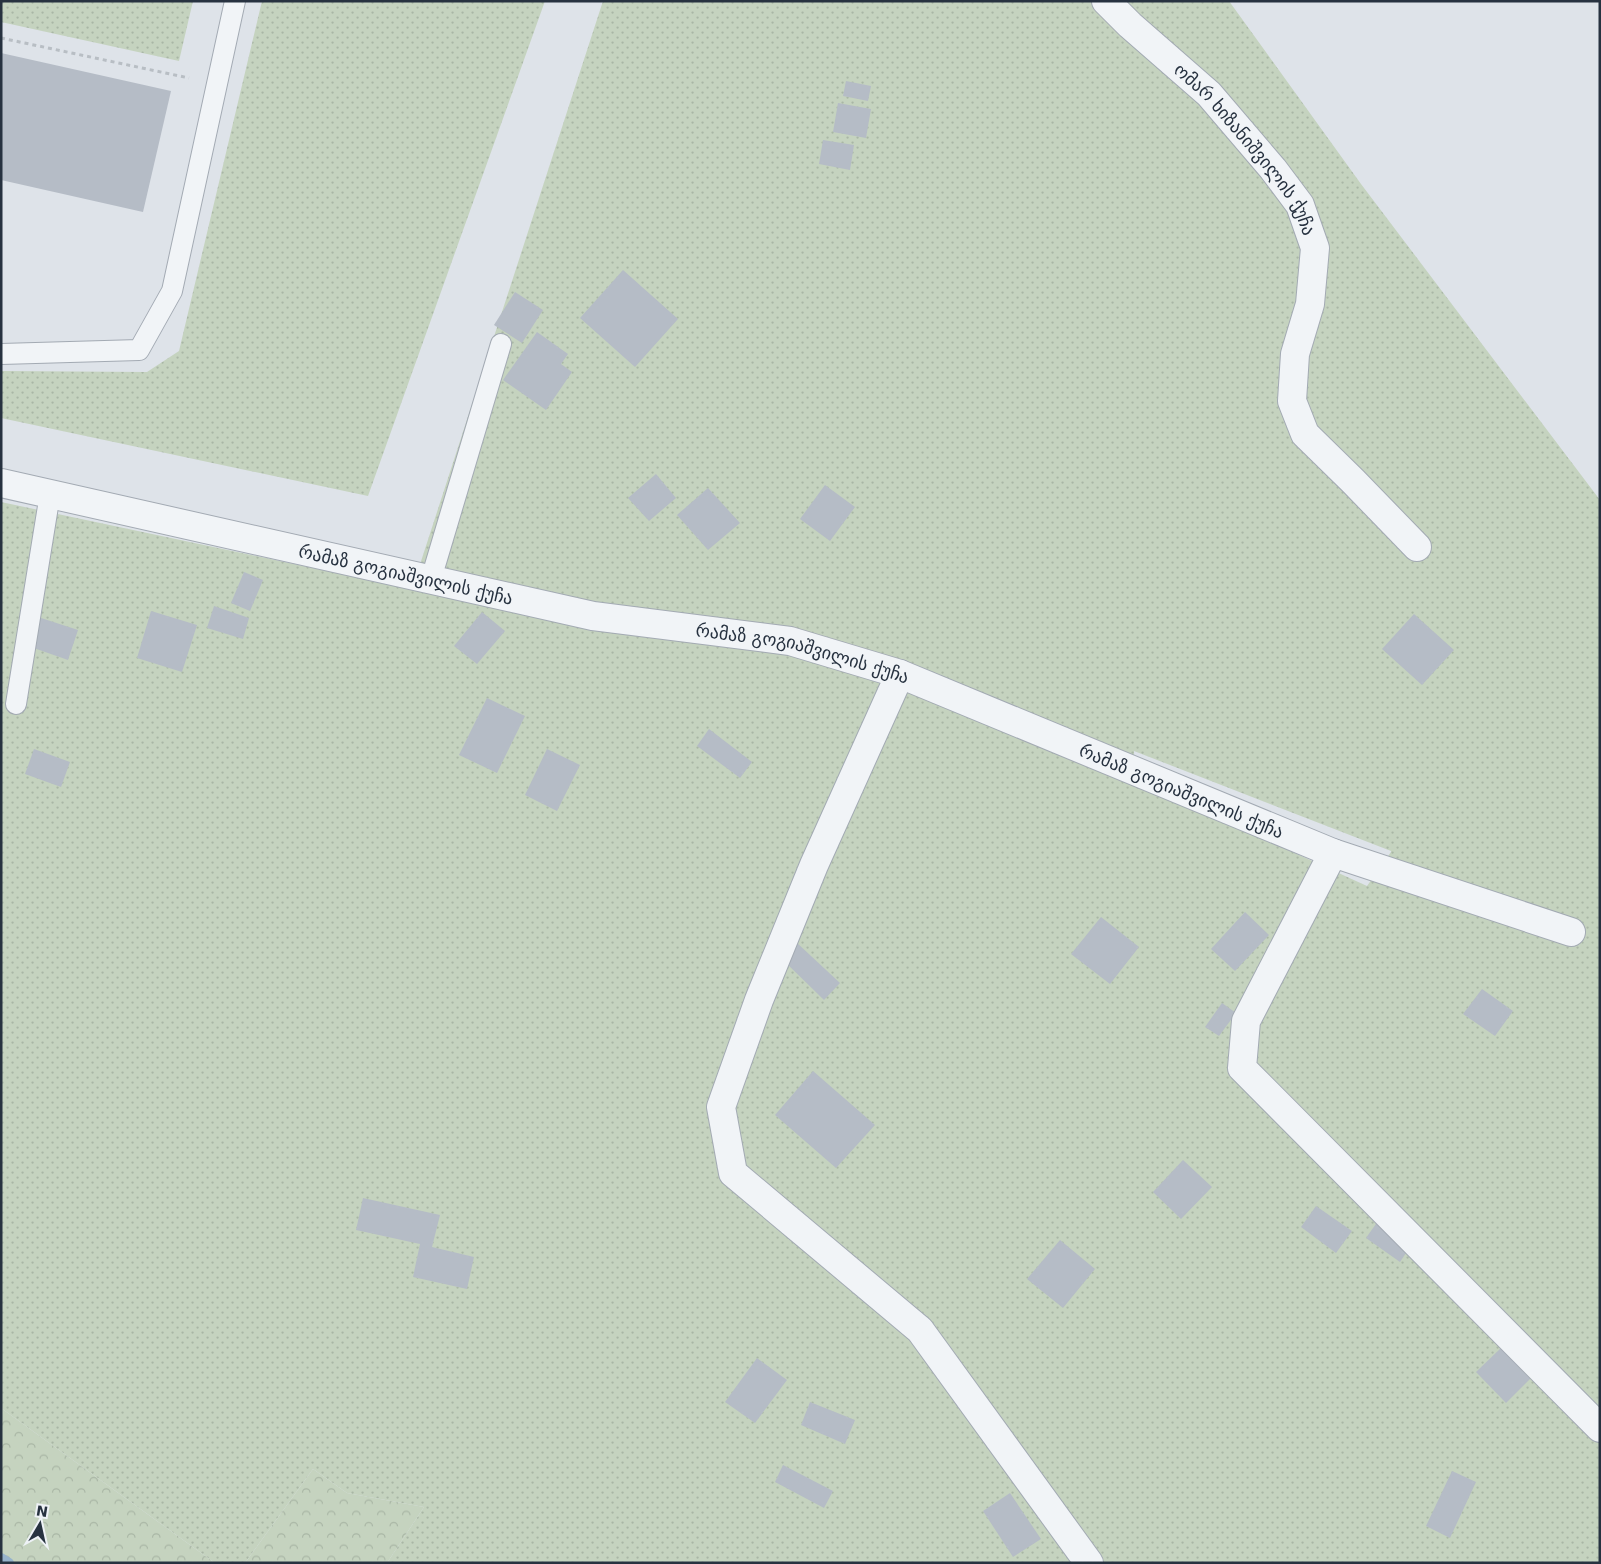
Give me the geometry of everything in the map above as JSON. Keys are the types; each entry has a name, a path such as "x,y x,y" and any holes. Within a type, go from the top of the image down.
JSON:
{"street":[{"name":"ომარ ხიზანიშვილის ქუჩა","path":"1106,1 1130,25 1209,94 1273,169 1300,204 1315,248 1310,304 1294,354 1292,401 1305,434 1417,547"},
{"name":"რამაზ გოგიაშვილის ქუჩა","path":"1,483 593,616 790,641 900,674 1333,853 1571,932"},
{"path":"900,674 810,874 758,1000 720,1107 733,1173 920,1330 1089,1563"},
{"path":"1333,853 1246,1021 1242,1068 1600,1428"}],"lane":[{"path":"1,354 140,350 172,291 235,1"},
{"path":"431,579 501,344"},
{"path":"16,704 50,494"}],"path":[{"path":"1,38 217,84"}],"green space":[{"path":"1,1 193,1 179,61 1,22"},
{"path":"262,1 545,1 368,496 1,418 1,371 147,372 179,351"},
{"path":"603,1 1229,1 1361,184 1600,500 1600,1563 387,1563 424,1507 347,1493 313,1469 245,1563 215,1563 1,1408 1,502 412,589","holes":["1134,751 1391,851 1367,886 1135,780"]},
{"path":"1,1408 215,1563 1,1563"},
{"path":"313,1469 347,1493 424,1507 387,1563 245,1563"}],"building":[{"path":"1,53 171,91 143,212 1,180"},
{"path":"846,81 871,86 868,101 843,96"},
{"path":"838,103 871,109 866,138 833,132"},
{"path":"823,140 854,145 850,170 819,164"},
{"path":"623,270 678,319 635,367 580,318"},
{"path":"515,292 543,310 522,343 494,325"},
{"path":"537,332 568,354 561,364 572,372 546,410 503,380"},
{"path":"656,474 676,498 649,521 628,498"},
{"path":"825,485 855,507 830,541 800,519"},
{"path":"708,488 740,523 708,550 677,515"},
{"path":"244,572 263,580 250,611 231,603"},
{"path":"214,606 249,618 243,639 207,628"},
{"path":"151,611 197,625 182,672 137,658"},
{"path":"482,612 505,631 477,664 454,646"},
{"path":"1414,614 1454,650 1422,685 1382,649"},
{"path":"38,617 78,630 68,660 28,646"},
{"path":"487,698 525,716 497,773 459,755"},
{"path":"709,729 752,762 740,778 697,746"},
{"path":"34,749 70,762 61,787 25,774"},
{"path":"547,749 580,765 557,811 525,795"},
{"path":"1245,912 1269,935 1235,971 1211,949"},
{"path":"1101,917 1139,947 1110,984 1071,954"},
{"path":"796,942 840,983 824,1000 781,958"},
{"path":"1482,989 1513,1011 1495,1036 1463,1014"},
{"path":"1222,1003 1236,1013 1219,1036 1205,1027"},
{"path":"813,1071 875,1125 836,1168 775,1115"},
{"path":"1183,1160 1212,1187 1181,1219 1153,1192"},
{"path":"363,1198 440,1215 432,1247 474,1257 467,1289 413,1277 420,1244 356,1230"},
{"path":"1316,1206 1352,1231 1336,1253 1301,1227"},
{"path":"1378,1221 1412,1244 1400,1262 1366,1238"},
{"path":"1060,1240 1095,1269 1063,1308 1027,1279"},
{"path":"1501,1348 1531,1378 1506,1403 1476,1372"},
{"path":"757,1358 787,1380 755,1423 725,1402"},
{"path":"810,1402 855,1420 845,1444 801,1425"},
{"path":"783,1465 833,1491 824,1508 775,1482"},
{"path":"1452,1471 1476,1482 1450,1538 1426,1526"},
{"path":"1010,1493 1041,1539 1013,1557 983,1511"}],"waterway":[{"path":"1,1558 9,1563"}]}
